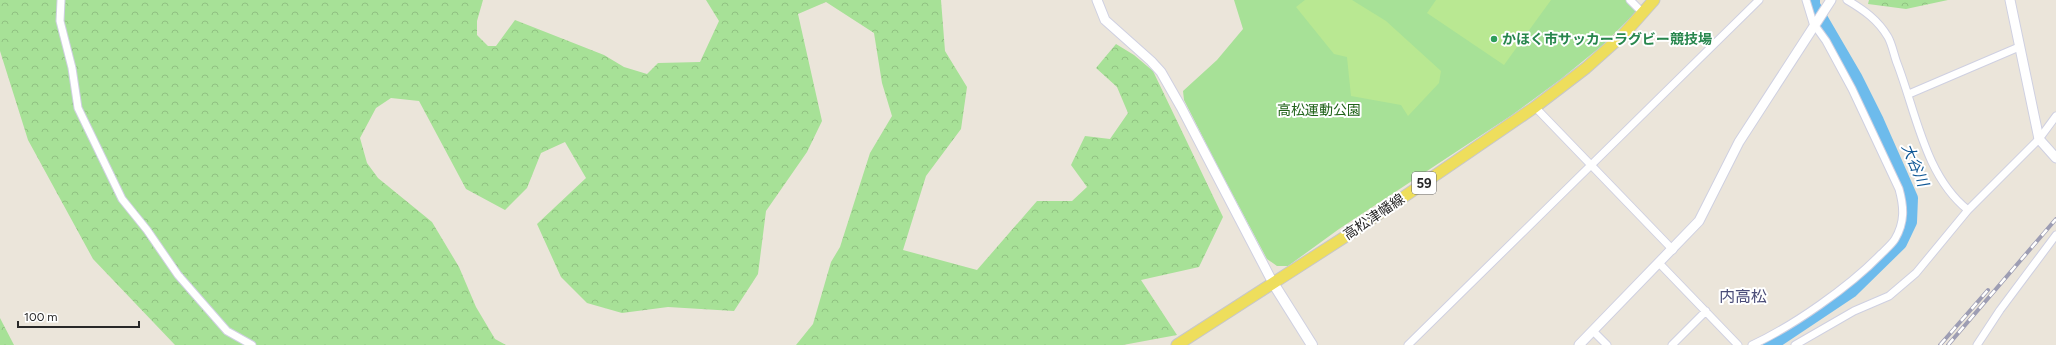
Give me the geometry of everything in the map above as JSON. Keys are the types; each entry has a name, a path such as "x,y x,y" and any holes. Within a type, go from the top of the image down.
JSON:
{"main road":[{"name":"高松津幡線","path":"1177,345 1354,231 1535,107 1586,68 1623,35 1654,0"},
{"path":"1273,283 1312,345"}],"street":[{"path":"61,0 60,21 72,68 78,108 122,199 147,230 178,275 227,331 252,345"},
{"path":"1097,0 1098,8 1105,20 1151,61 1165,79 1273,283"},
{"path":"1630,0 1643,13"},
{"path":"1408,345 1760,0"},
{"path":"1752,345 1772,336 1847,285 1871,265 1895,239 1901,223 1904,207 1899,189 1852,89 1816,25 1806,0"},
{"path":"1579,345 1673,250 1699,221 1739,142 1831,0"},
{"path":"1848,0 1867,12 1888,37 1910,94 1924,145 1942,182 1968,210"},
{"path":"2010,0 2039,139 2056,158"},
{"path":"1910,94 2019,47"},
{"path":"1535,107 1673,250"},
{"path":"1795,345 1854,311 1889,296 1916,273 1968,210 2039,139 2056,116"},
{"path":"1977,345 2000,310 2056,235"},
{"path":"1660,263 1738,345"},
{"path":"1672,345 1706,311"},
{"path":"1593,331 1607,345"}],"green space":[{"path":"0,0 483,0 477,21 477,35 488,46 496,46 515,20 604,55 624,67 647,74 658,63 700,62 719,21 706,0 941,0 945,51 967,87 961,129 926,176 903,250 977,270 1037,201 1072,201 1087,187 1071,165 1085,136 1110,139 1128,113 1117,87 1096,68 1116,44 1134,55 1153,71 1223,217 1199,267 1141,280 1177,335 1123,345 796,345 813,324 831,262 840,247 870,153 892,116 882,83 874,33 826,2 798,14 822,121 807,152 766,211 758,274 734,311 668,307 622,313 587,303 561,277 537,224 586,178 565,142 541,153 527,188 505,210 466,189 419,101 391,98 376,108 360,138 367,163 378,178 432,222 459,267 476,307 495,339 506,345 175,345 93,259 28,140 0,51"},
{"name":"高松運動公園","path":"1234,0 1627,0 1638,10 1604,44 1561,79 1512,115 1339,229 1288,266 1277,266 1267,259 1184,100 1183,91 1217,60 1243,29"},
{"path":"1305,0 1352,0 1386,21 1441,71 1439,83 1408,116 1401,105 1351,96 1347,57 1334,54 1296,7"},
{"name":"かほく市サッカーラグビー競技場","path":"1436,0 1551,0 1504,65 1427,13"},
{"path":"1869,0 1948,0 1906,9 1868,4"},
{"path":"0,318 14,345 0,345"}],"waterway":[{"name":"大谷川","path":"1770,345 1851,291 1900,243 1910,222 1911,198 1877,121 1855,77 1813,5 1813,0"}],"railway":[{"path":"1948,345 2056,219"},
{"path":"1940,345 1988,290"}],"place":[{"name":"かほく市サッカーラグビー競技場","path":"1494,39"}],"district":[{"name":"内高松","path":"1743,296"}]}
